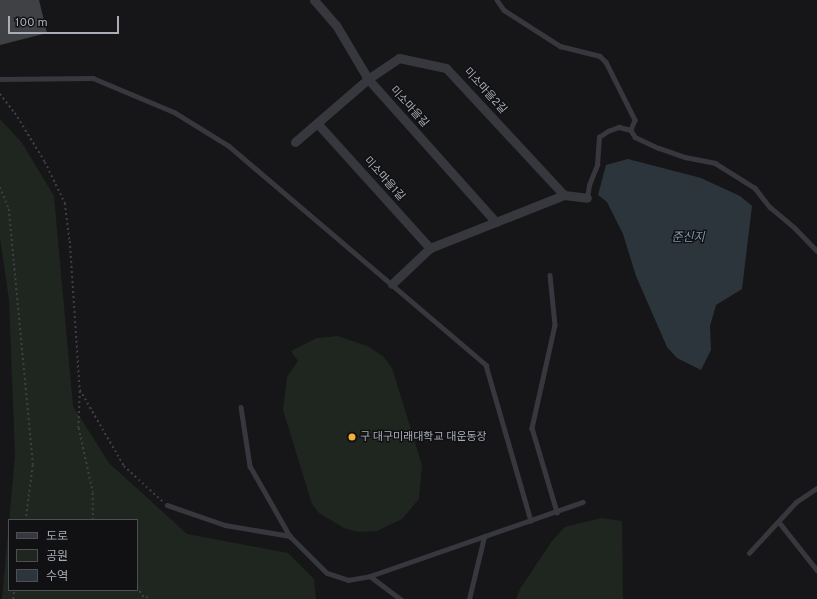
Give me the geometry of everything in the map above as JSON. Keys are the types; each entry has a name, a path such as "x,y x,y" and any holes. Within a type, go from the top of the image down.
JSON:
{"street":[{"name":"미소마을길","path":"314,0 329,14 368,79 496,222"},
{"name":"미소마을2길","path":"368,79 399,58 446,68 564,195"},
{"path":"295,142 368,79"},
{"name":"미소마을1길","path":"317,123 430,248"},
{"path":"392,284 430,248 564,195 587,198"}],"lane":[{"path":"497,0 504,10 560,46 600,56 606,62 635,120 631,130"},
{"path":"0,79 93,78 174,112 230,146 486,365 531,521"},
{"path":"587,198 589,185 597,165 599,137 608,131 619,127 631,130 635,137 659,148 685,157 715,163 755,188 770,207 794,227 817,252"},
{"path":"550,275 555,325 532,428 557,512"},
{"path":"240,407 250,466 290,536 327,573 348,580 370,576 584,502"},
{"path":"749,553 796,502 817,488"},
{"path":"167,505 225,525 290,536"},
{"path":"779,522 817,570"},
{"path":"469,599 484,537"},
{"path":"370,576 401,599"}],"path":[{"path":"0,94 15,113 46,162 65,203 70,241 80,390 79,428 93,493 93,519"},
{"path":"0,186 9,209 33,465 26,519"},
{"path":"80,390 124,466 167,505"},
{"path":"138,588 145,598 150,599"}],"green space":[{"path":"0,119 22,143 54,196 73,406 109,463 187,534 288,553 314,579 316,599 2,599 8,532 8,591 138,591 138,519 9,519 15,455 9,300 0,238"},
{"name":"구 대구미래대학교 대운동장","path":"338,336 367,346 383,356 392,368 422,465 419,499 402,519 377,531 358,532 344,528 319,513 312,504 283,410 287,377 298,361 291,351 317,338"},
{"path":"601,518 622,521 623,599 516,599 520,589 552,541 565,527"}],"water":[{"name":"준신지","path":"628,159 701,178 740,196 752,206 742,289 716,305 710,326 711,350 701,370 677,358 667,347 636,276 623,234 607,202 598,195 606,165"}],"building":[{"path":"0,0 39,0 47,33 0,45"}],"place":[{"name":"구 대구미래대학교 대운동장","path":"352,437"}]}
